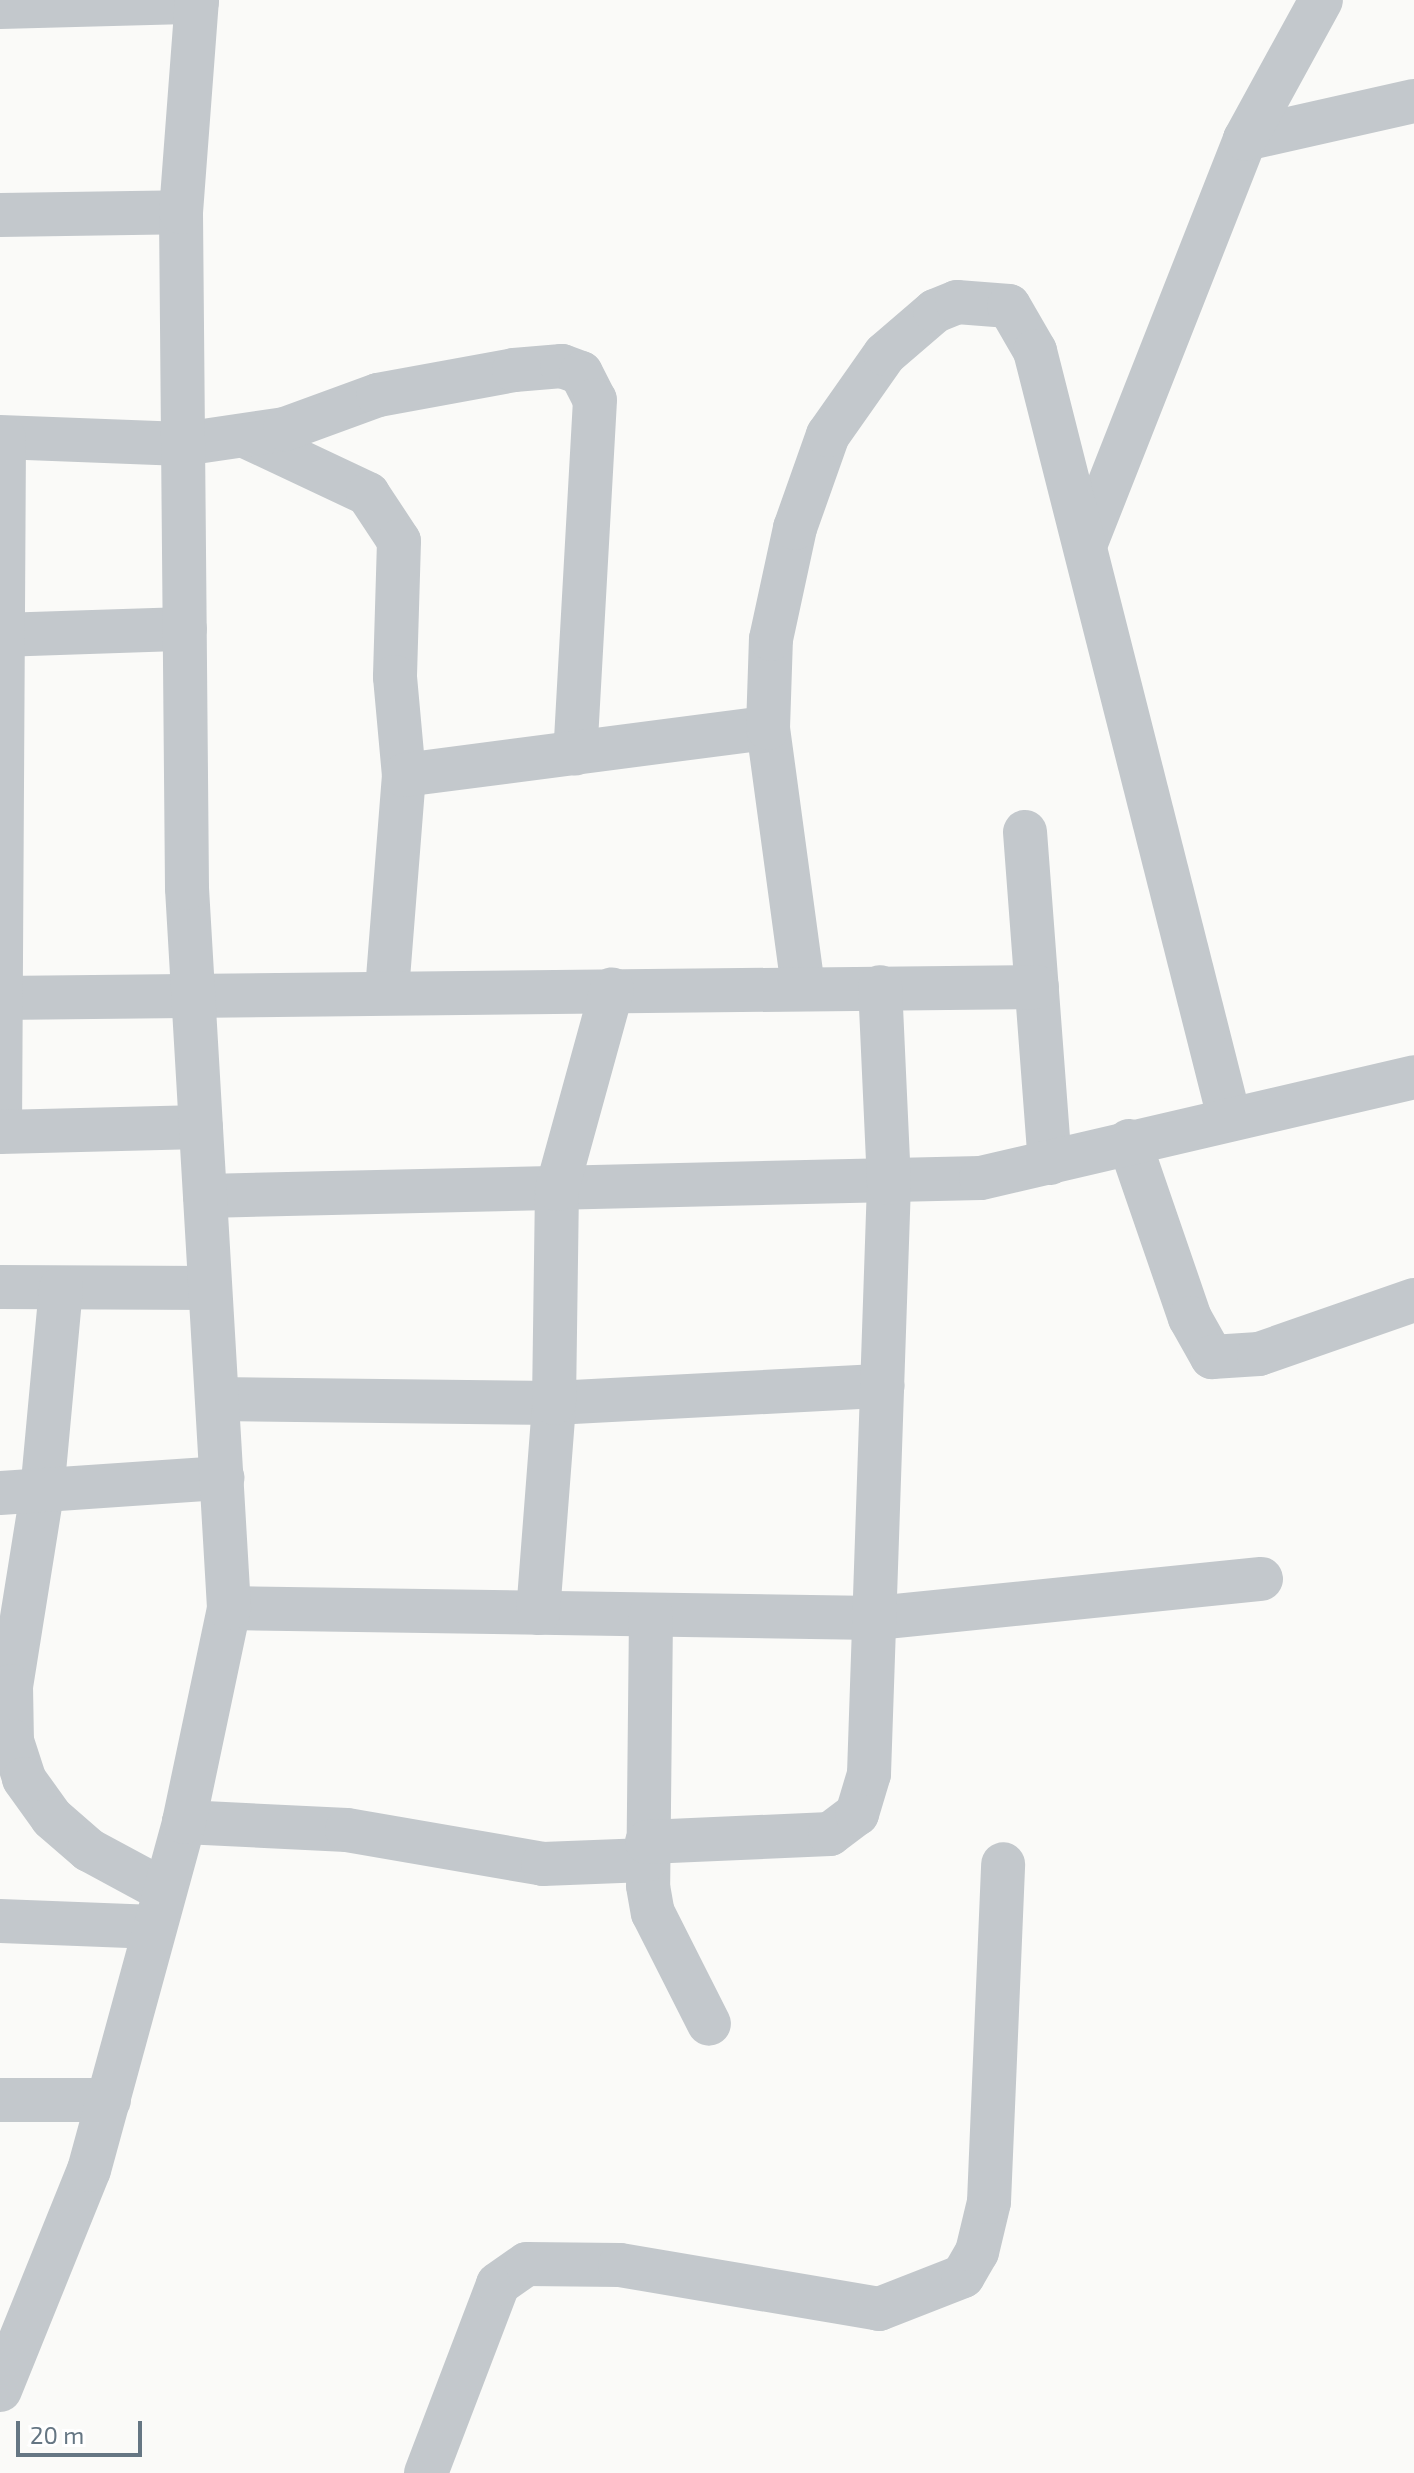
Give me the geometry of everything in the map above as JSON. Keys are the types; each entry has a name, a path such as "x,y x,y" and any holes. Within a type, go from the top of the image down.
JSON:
{"street":[{"path":"1086,543 1245,139 1321,0"},
{"path":"0,7 197,1 181,212 185,629 193,993 229,1608 184,1822 89,2170 0,2390"},
{"path":"1245,139 1414,101"},
{"path":"0,215 181,212"},
{"path":"803,987 768,728 774,625 795,528 828,435 885,354 935,311 957,302 1009,306 1026,326 1086,543 1229,1117"},
{"path":"201,1127 0,1132 2,438 183,444 245,436 378,395 514,370 562,366 581,373 595,400 575,753"},
{"path":"245,436 368,494 393,526 404,775 387,991"},
{"path":"1,635 185,629"},
{"path":"404,775 768,728"},
{"path":"1025,832 1050,1163"},
{"path":"184,1822 347,1830 543,1864 830,1834 857,1814 869,1774 889,1183 880,987"},
{"path":"1,998 193,993 1037,987"},
{"path":"538,1613 554,1403 557,1189 612,989"},
{"path":"205,1196 889,1183 981,1178 1229,1117 1414,1077"},
{"path":"1129,1141 1190,1318 1212,1357 1259,1354 1414,1300"},
{"path":"0,1287 210,1288"},
{"path":"61,1288 21,1493 11,1686 12,1741 24,1779 52,1818 160,1909"},
{"path":"217,1399 554,1403 883,1386"},
{"path":"21,1493 222,1478"},
{"path":"229,1608 876,1618 1261,1579"},
{"path":"651,1615 646,1851 653,1913 709,2024"},
{"path":"426,2473 498,2284 527,2264 620,2265 879,2309 963,2276 977,2252 989,2202 1003,1864"},
{"path":"0,1921 160,1909"},
{"path":"0,2100 109,2100"}]}
